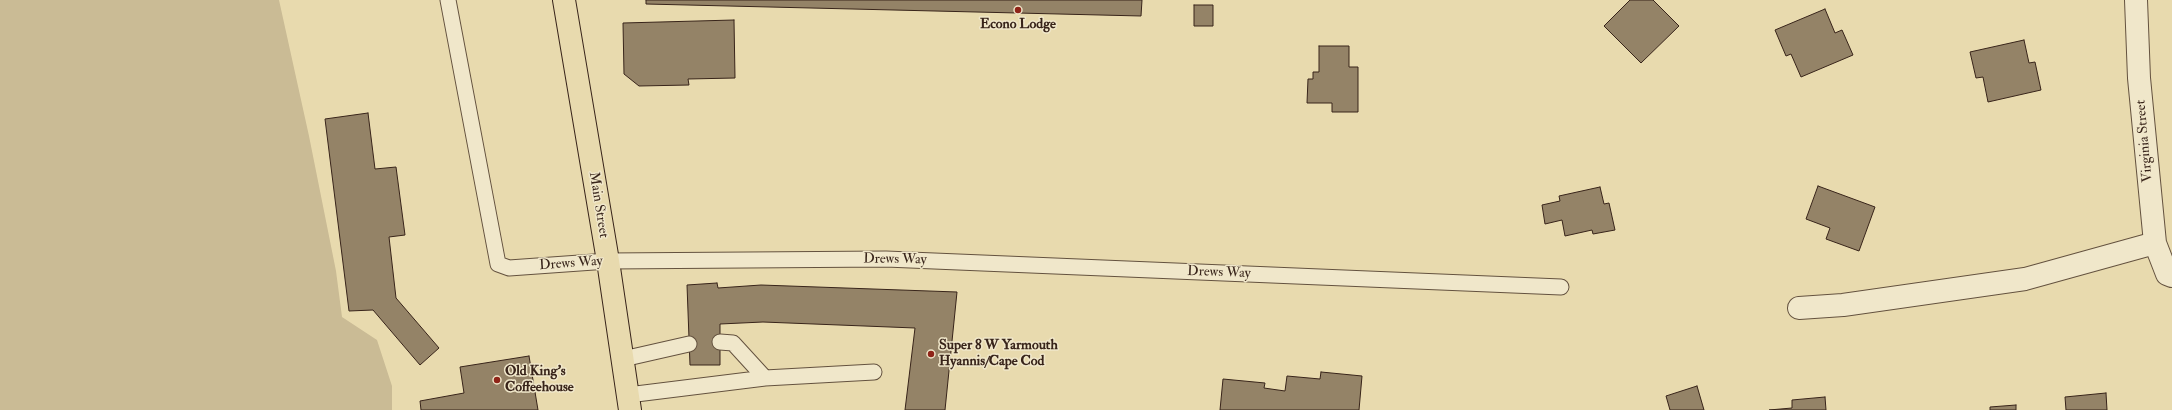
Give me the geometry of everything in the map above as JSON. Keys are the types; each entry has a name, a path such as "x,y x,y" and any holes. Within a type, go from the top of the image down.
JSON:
{"main road":[{"name":"Main Street","path":"564,0 608,261 629,402"}],"street":[{"name":"Virginia Street","path":"2136,0 2139,78 2155,243 2167,274 2172,276"},
{"path":"1798,308 1843,305 2025,279 2155,243"}],"lane":[{"name":"Drews Way","path":"448,0 498,264 509,268 608,261 886,259 1561,287"},
{"path":"720,342 732,342 765,378"},
{"path":"623,360 689,344"},
{"path":"629,402 765,378 874,372"}],"shaded area":[{"path":"0,0 279,0 309,136 336,271 342,317 377,340 392,386 392,410 0,410"}],"building":[{"name":"Econo Lodge","path":"646,0 1142,0 1141,16 646,4"},
{"path":"1630,0 1653,0 1679,26 1641,63 1604,26"},
{"path":"1194,5 1213,5 1213,26 1194,26"},
{"path":"1825,9 1835,33 1842,30 1853,55 1801,77 1791,54 1786,56 1775,30"},
{"path":"734,20 735,78 688,79 689,85 639,86 624,74 623,23"},
{"path":"2024,40 2029,63 2035,62 2041,90 1988,102 1983,77 1976,78 1970,52"},
{"path":"1319,46 1349,46 1349,67 1358,67 1358,112 1332,112 1332,103 1307,103 1308,79 1313,79 1313,72 1319,72"},
{"path":"368,113 375,169 396,167 405,235 389,237 396,298 439,348 420,365 373,310 349,311 325,119"},
{"path":"1818,186 1875,207 1859,251 1826,239 1830,228 1806,219"},
{"path":"1600,187 1604,204 1609,203 1615,230 1593,234 1592,230 1565,236 1562,220 1545,224 1542,205 1560,201 1559,196"},
{"name":"Super 8 W Yarmouth Hyannis/Cape Cod","path":"717,283 718,288 761,285 957,292 945,410 905,410 915,328 763,322 720,324 720,365 690,365 687,285"},
{"name":"Old King's Coffeehouse","path":"529,356 538,410 421,410 420,401 464,393 460,367"},
{"path":"1321,372 1362,376 1359,410 1220,410 1223,379 1265,383 1264,388 1285,391 1287,376 1320,379"},
{"path":"1697,386 1704,410 1670,410 1666,396"},
{"path":"2106,393 2107,410 2066,410 2065,397"},
{"path":"1825,397 1826,410 1769,410 1792,408 1792,400"},
{"path":"2016,405 2016,410 1990,410 1990,407"}],"place":[{"name":"Econo Lodge","path":"1018,10"},
{"name":"Super 8 W Yarmouth Hyannis/Cape Cod","path":"931,354"},
{"name":"Old King's Coffeehouse","path":"497,380"}]}
